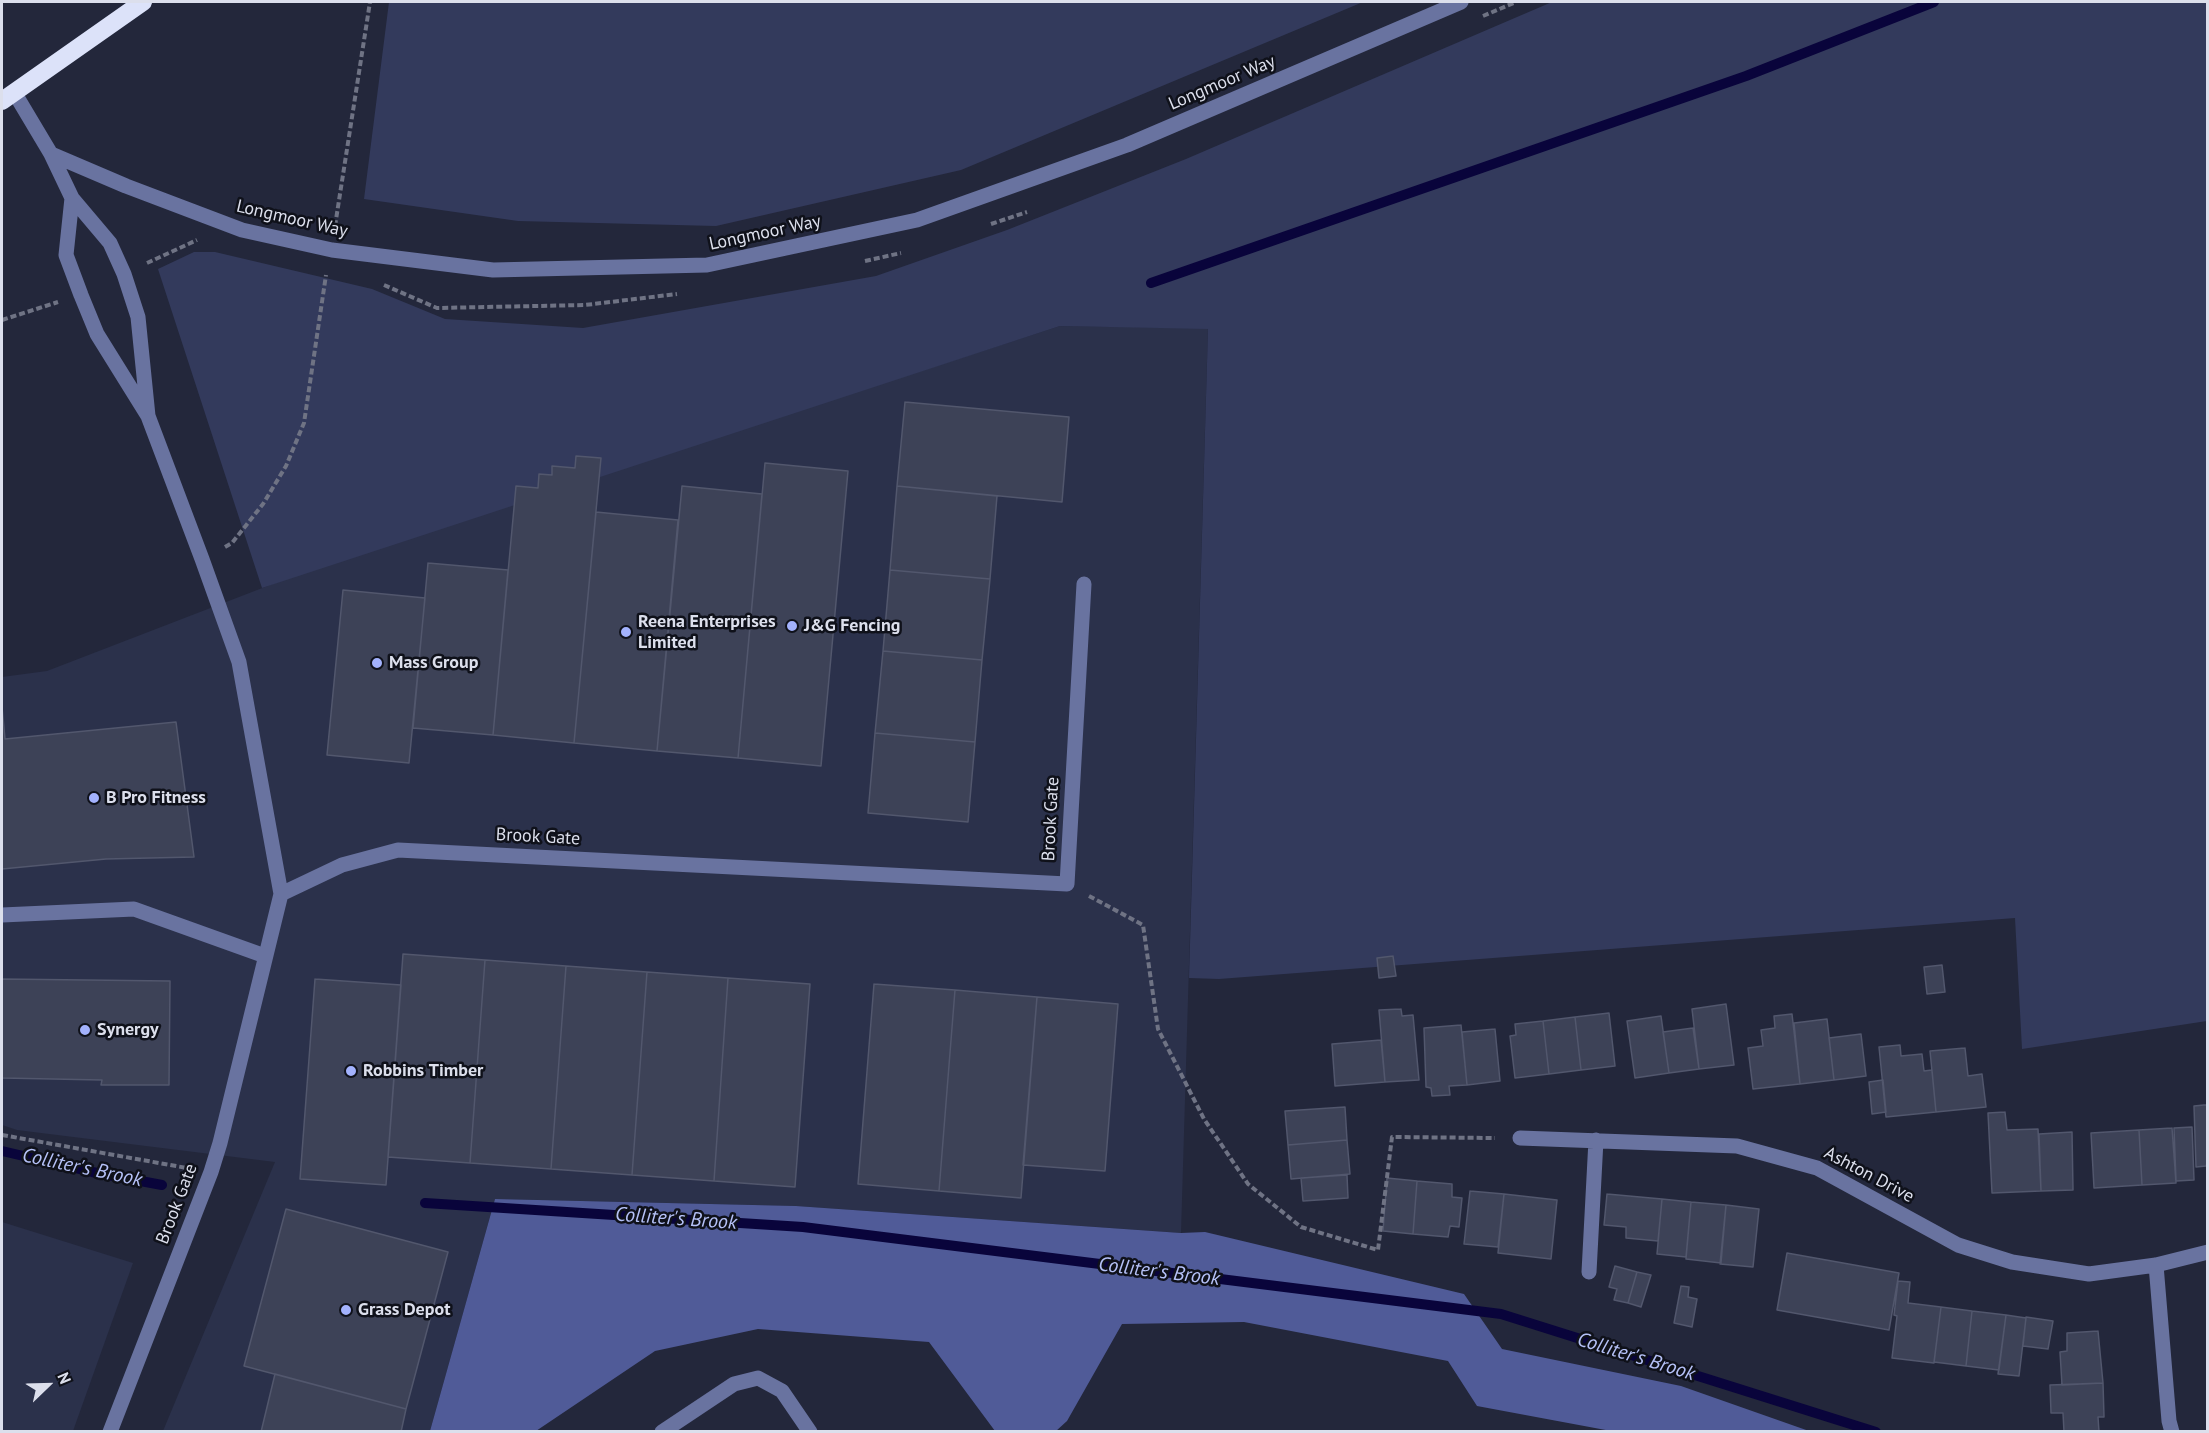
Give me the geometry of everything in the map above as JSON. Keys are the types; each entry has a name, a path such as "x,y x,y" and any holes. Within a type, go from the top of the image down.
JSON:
{"highway":[{"path":"8,96 143,2"}],"street":[{"name":"Longmoor Way","path":"51,154 126,186 242,230 332,250 493,270 707,265 917,220 1127,145 1461,2"},
{"path":"8,96 51,154 72,198 110,243 124,274 138,317 148,416"},
{"path":"72,198 66,255 98,334 148,416 239,662 281,894"},
{"name":"Brook Gate","path":"110,1431 211,1172 281,894 342,865 398,850 1067,884 1084,584"},
{"path":"2,915 134,909 265,956"},
{"name":"Ashton Drive","path":"1520,1138 1737,1146 1817,1168 1958,1245 2012,1262 2090,1274 2156,1265 2208,1252"},
{"path":"1589,1272 1596,1140"},
{"path":"2156,1265 2169,1420 2172,1431"},
{"path":"662,1431 734,1384 758,1378 782,1391 810,1431"}],"path":[{"path":"332,250 369,2"},
{"path":"1473,20 1516,2"},
{"path":"980,228 1034,209"},
{"path":"124,274 201,238"},
{"path":"858,262 904,252"},
{"path":"202,558 232,543 262,504 285,466 304,423 327,273 336,274"},
{"path":"375,281 437,308 585,305 684,294"},
{"path":"2,320 81,295"},
{"path":"1067,884 1143,925 1158,1029 1204,1119 1248,1184 1301,1227 1378,1251 1392,1137 1520,1138"},
{"path":"2,1135 211,1172"}],"shaded area":[{"path":"389,2 1363,2 961,170 716,226 518,221 364,199"},
{"path":"1552,2 2207,2 2207,1021 2022,1049 2015,918 1219,979 1189,978 1208,329 1060,326 262,588 158,269 194,252 215,252 372,289 445,319 583,328 876,276 1007,230 1186,159"},
{"path":"1060,326 1208,328 1181,1233 796,1206 495,1199 430,1431 163,1431 275,1162 17,1130 2,1125 2,677 47,671 335,560"},
{"path":"495,1199 796,1206 1181,1233 1205,1232 1464,1294 1502,1349 1681,1386 1809,1431 1611,1431 1477,1406 1448,1361 1244,1322 1122,1324 1067,1421 1056,1431 995,1431 929,1342 758,1329 655,1351 536,1431 430,1431"},
{"path":"2,1222 133,1263 73,1431 2,1431"}],"building":[{"path":"905,402 1069,417 1062,502 897,486"},
{"path":"576,456 601,458 574,743 493,735 516,486 538,488 539,474 552,475 552,466 575,468"},
{"name":"J&G Fencing","path":"765,463 848,471 821,766 738,758"},
{"path":"682,486 762,494 738,758 657,751"},
{"path":"897,486 997,496 990,579 890,570"},
{"name":"Reena Enterprises Limited","path":"596,512 678,520 657,751 574,743"},
{"path":"428,563 508,570 493,735 413,728"},
{"path":"890,570 990,579 982,660 883,651"},
{"name":"Mass Group","path":"343,590 425,598 409,763 327,755"},
{"path":"883,651 982,660 975,742 875,733"},
{"name":"B Pro Fitness","path":"2,707 5,739 176,722 194,857 106,859 2,869"},
{"path":"875,733 975,742 968,822 868,813"},
{"path":"403,954 485,960 470,1163 388,1157"},
{"path":"1393,956 1396,976 1379,978 1377,958"},
{"path":"485,960 566,966 551,1169 470,1163"},
{"path":"1942,965 1945,992 1927,994 1924,967"},
{"path":"566,966 647,972 632,1175 551,1169"},
{"path":"647,972 728,978 714,1181 632,1175"},
{"path":"728,978 810,984 795,1187 714,1181"},
{"name":"Synergy","path":"2,979 170,981 169,1085 101,1085 102,1080 2,1078"},
{"name":"Robbins Timber","path":"315,979 401,985 386,1185 300,1179"},
{"path":"874,984 955,990 939,1191 858,1184"},
{"path":"955,990 1037,997 1021,1198 939,1191"},
{"path":"1037,997 1118,1004 1105,1171 1023,1165"},
{"path":"1726,1004 1734,1065 1699,1069 1692,1009"},
{"path":"1401,1009 1402,1016 1413,1015 1419,1080 1385,1082 1379,1010"},
{"path":"1609,1013 1615,1066 1581,1070 1575,1017"},
{"path":"1792,1014 1800,1084 1753,1089 1748,1048 1763,1046 1761,1030 1775,1028 1774,1016"},
{"path":"1661,1016 1669,1073 1635,1078 1627,1021"},
{"path":"1575,1017 1581,1070 1549,1074 1543,1021"},
{"path":"1827,1019 1834,1080 1800,1084 1794,1023"},
{"path":"1543,1021 1549,1074 1515,1078 1510,1036 1516,1035 1515,1024"},
{"path":"1461,1025 1467,1085 1449,1086 1450,1095 1432,1096 1431,1088 1426,1087 1424,1028"},
{"path":"1693,1028 1699,1069 1669,1073 1663,1032"},
{"path":"1495,1029 1500,1081 1467,1085 1462,1032"},
{"path":"1861,1034 1866,1076 1834,1080 1829,1038"},
{"path":"1381,1040 1385,1082 1335,1086 1332,1044"},
{"path":"1900,1045 1901,1056 1922,1054 1924,1071 1932,1070 1936,1112 1886,1117 1879,1047"},
{"path":"1965,1048 1968,1076 1982,1074 1986,1107 1936,1112 1930,1051"},
{"path":"1883,1080 1886,1112 1872,1114 1869,1082"},
{"path":"2208,1105 2208,1161 2206,1166 2196,1167 2194,1106"},
{"path":"1345,1107 1347,1140 1288,1145 1285,1111"},
{"path":"2005,1112 2007,1130 2038,1129 2041,1191 1992,1193 1988,1113"},
{"path":"2192,1127 2194,1180 2176,1181 2174,1128"},
{"path":"2172,1128 2176,1183 2142,1185 2139,1130"},
{"path":"2139,1130 2142,1185 2094,1188 2091,1133"},
{"path":"2072,1132 2073,1190 2041,1191 2039,1134"},
{"path":"1347,1140 1350,1174 1291,1179 1288,1145"},
{"path":"1347,1175 1348,1198 1303,1201 1301,1178"},
{"path":"1387,1178 1417,1181 1413,1234 1383,1231"},
{"path":"1417,1181 1452,1184 1452,1197 1462,1198 1459,1227 1450,1226 1448,1237 1413,1234"},
{"path":"1470,1191 1504,1194 1498,1247 1464,1244"},
{"path":"1504,1194 1557,1200 1551,1259 1498,1253"},
{"path":"1607,1194 1662,1199 1658,1241 1626,1238 1626,1227 1604,1225"},
{"path":"1662,1199 1691,1202 1686,1257 1657,1254"},
{"path":"1691,1202 1726,1205 1721,1263 1686,1259"},
{"path":"1726,1205 1759,1209 1753,1267 1720,1264"},
{"name":"Grass Depot","path":"286,1209 448,1252 406,1409 244,1366"},
{"path":"1787,1253 1899,1273 1889,1330 1777,1310"},
{"path":"1615,1266 1637,1272 1628,1303 1614,1300 1617,1289 1609,1287"},
{"path":"1637,1272 1651,1275 1641,1307 1628,1303"},
{"path":"1898,1281 1910,1282 1908,1303 1941,1307 1934,1363 1892,1358"},
{"path":"1681,1286 1689,1287 1688,1297 1697,1299 1692,1327 1674,1323"},
{"path":"1941,1307 1972,1311 1966,1366 1934,1362"},
{"path":"1972,1311 2006,1315 1999,1370 1966,1366"},
{"path":"2006,1315 2026,1318 2019,1376 1998,1374"},
{"path":"2026,1317 2053,1321 2048,1349 2023,1346"},
{"path":"2098,1331 2103,1383 2062,1385 2060,1352 2067,1351 2067,1333"},
{"path":"275,1374 406,1409 401,1432 261,1432"},
{"path":"2103,1383 2104,1417 2098,1417 2099,1432 2064,1432 2063,1413 2051,1413 2050,1385"}],"waterway":[{"path":"1151,283 1746,76 1934,2"},
{"name":"Colliter's Brook","path":"2,1151 92,1172 162,1185"},
{"name":"Colliter's Brook","path":"425,1203 803,1227 1501,1314 1876,1432"}],"place":[{"name":"J&G Fencing","path":"792,626"},
{"name":"Reena Enterprises Limited","path":"626,632"},
{"name":"Mass Group","path":"377,663"},
{"name":"B Pro Fitness","path":"94,798"},
{"name":"Synergy","path":"85,1030"},
{"name":"Robbins Timber","path":"351,1071"},
{"name":"Grass Depot","path":"346,1310"}]}
